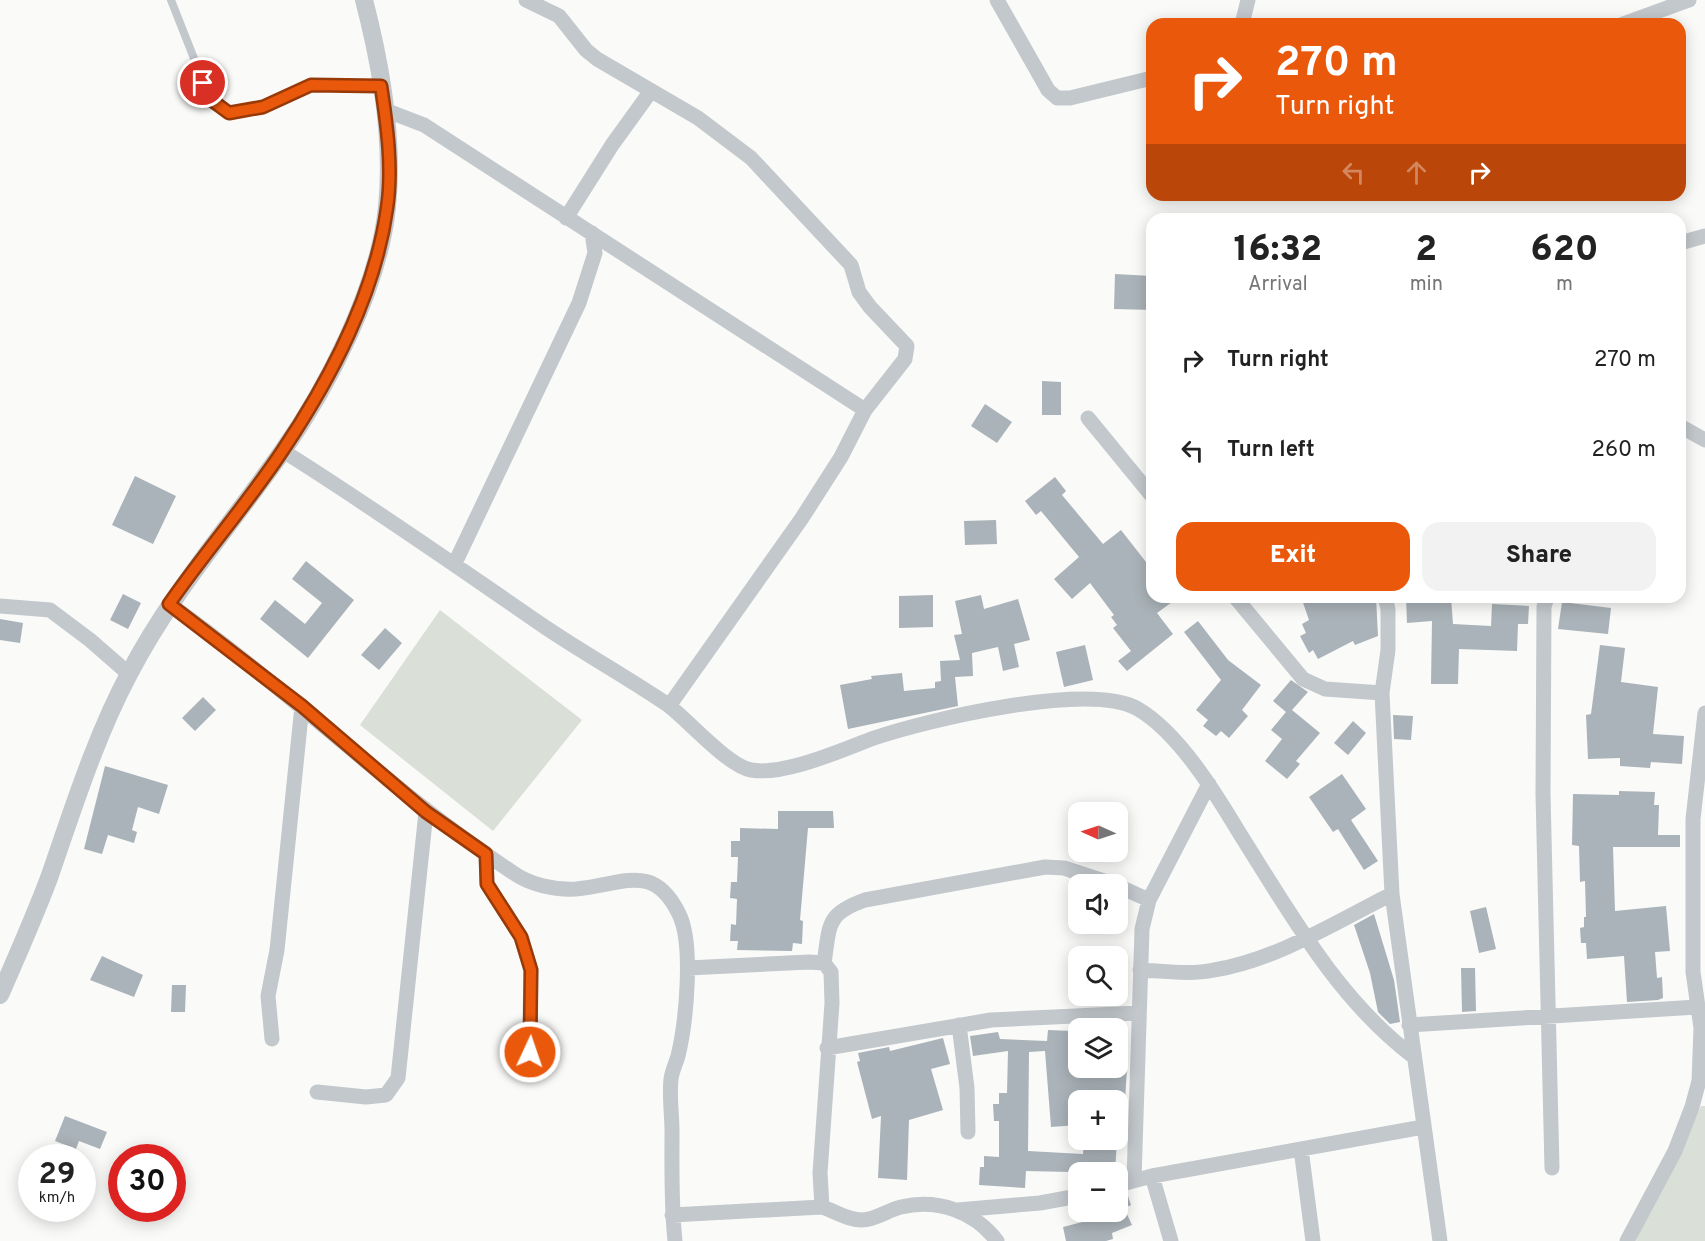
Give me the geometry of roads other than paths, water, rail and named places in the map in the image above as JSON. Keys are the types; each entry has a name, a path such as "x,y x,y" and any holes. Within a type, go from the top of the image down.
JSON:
{"street":[{"path":"0,995 48,881 74,806 129,675 169,604 203,555 283,451 358,315 376,258 387,208 388,156 385,110 364,0"},
{"path":"526,0 559,16 586,50 698,118 751,158 851,265 859,292 907,346 906,359 865,410 850,442 802,518 669,706"},
{"path":"997,0 1048,90 1057,98 1070,98 1146,79"},
{"path":"1244,18 1248,0"},
{"path":"1640,18 1689,0"},
{"path":"566,218 612,146 651,91"},
{"path":"385,110 424,125 865,410"},
{"path":"455,563 579,303 595,253 592,233"},
{"path":"1686,241 1705,236"},
{"path":"1088,418 1146,488"},
{"path":"1686,429 1705,440"},
{"path":"283,451 455,563 545,627 669,706 736,765 752,771 783,768 918,724 979,711 1047,701 1110,701 1134,707 1157,722 1209,784 1305,937 1368,1017 1414,1057"},
{"path":"1240,603 1303,679 1325,689 1382,693"},
{"path":"1386,603 1388,650 1382,693 1392,894 1440,1241"},
{"path":"1545,603 1543,794 1552,1168"},
{"path":"169,604 302,706 426,812 514,874 540,886 576,889 630,879 647,880 666,891 680,916 688,968 684,1024 671,1078 672,1215 675,1241"},
{"path":"0,606 50,610 90,640 129,675"},
{"path":"272,1039 268,996 277,950 302,706"},
{"path":"1627,1241 1675,1151 1692,1107 1699,1081 1703,1028 1697,1007 1694,972 1693,819 1705,713"},
{"path":"1134,1180 1142,929 1149,900 1209,784"},
{"path":"316,1092 366,1097 386,1095 398,1078 426,812"},
{"path":"486,854 487,884 521,937 531,970 533,1007 529,1074"},
{"path":"822,1207 820,1173 832,1003 831,972 824,963 831,922 843,908 865,900 1045,867 1064,867 1085,874"},
{"path":"1128,890 1149,900"},
{"path":"1140,970 1212,971 1237,965 1305,937 1392,894"},
{"path":"688,968 824,963"},
{"path":"1409,1025 1697,1007"},
{"path":"828,1048 991,1020 1138,1013"},
{"path":"959,1025 967,1088 968,1132"},
{"path":"1128,1182 1423,1127"},
{"path":"1300,1149 1313,1241"},
{"path":"1152,1176 1171,1241"},
{"path":"672,1215 822,1207 845,1218 863,1221 901,1207 925,1204 958,1210 1040,1203 1068,1198"},
{"path":"958,1210 985,1225 997,1241"}],"lane":[{"path":"171,0 210,99 229,113 263,107 311,85 381,86"}]}
